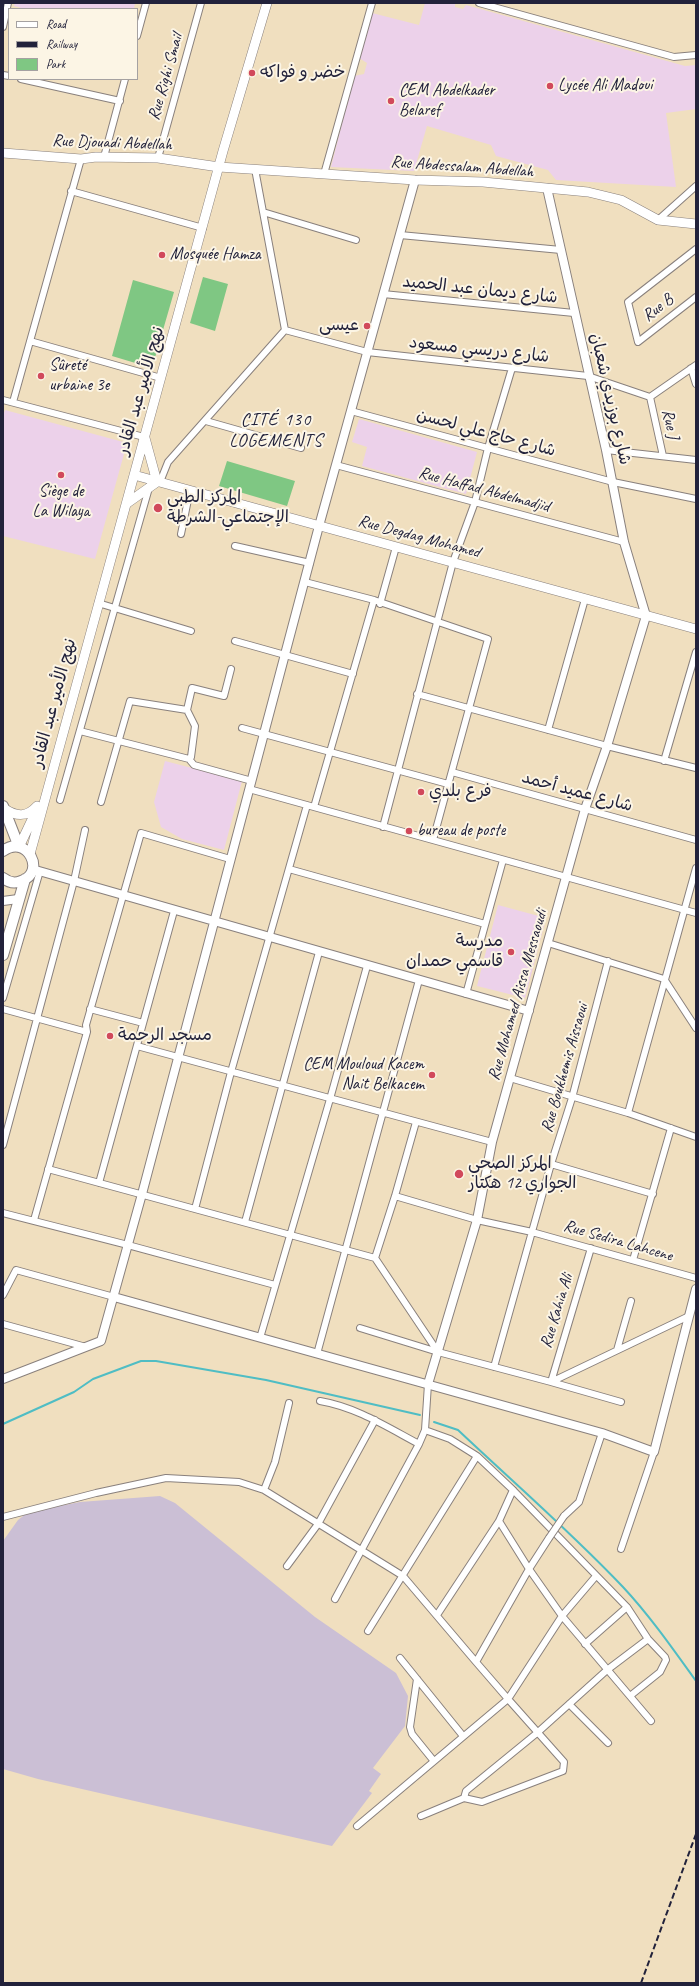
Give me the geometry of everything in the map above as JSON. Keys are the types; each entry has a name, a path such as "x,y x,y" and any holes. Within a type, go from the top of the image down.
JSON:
{"main road":[{"name":"نهج الأمير عبد القادر","path":"30,854 219,167 267,3"},
{"name":"Rue Djouadi Abdellah","path":"3,153 81,159 104,157 158,158 219,167"},
{"name":"Rue Abdessalam Abdellah","path":"219,167 415,180 483,182 588,192 621,200 658,220 696,224"},
{"path":"126,504 155,483 144,437"},
{"name":"Rue Degdag Mohamed","path":"134,475 155,483 190,490 696,629"},
{"name":"نهج الأمير عبد القادر","path":"19,847 47,788"},
{"path":"4,807 16,815 24,815 32,811 40,804"},
{"path":"4,807 19,847"},
{"path":"3,851 11,847 19,847 30,854 36,870 25,879 13,882 3,878"},
{"path":"3,955 25,879"}],"street":[{"path":"3,27 8,10 8,3"},
{"path":"138,32 146,3"},
{"name":"Rue Righi Smail","path":"158,158 201,3"},
{"path":"324,174 372,3"},
{"path":"479,3 498,6 674,57 696,55"},
{"path":"26,80 120,101"},
{"path":"104,157 125,80"},
{"path":"13,402 81,159"},
{"path":"60,800 115,608 155,483 168,462 206,421 285,330 255,169"},
{"path":"3,1379 101,1341 142,1194 304,582 415,180"},
{"path":"658,220 696,186"},
{"name":"شارع بوزيدي شعبان","path":"547,188 613,482 624,542 646,616"},
{"path":"71,191 203,228"},
{"path":"263,212 356,240"},
{"path":"400,235 561,250"},
{"name":"Rue B","path":"696,249 628,302 638,342 696,297"},
{"name":"شارع ديمان عبد الحميد","path":"383,294 574,313"},
{"name":"شارع دريسي مسعود","path":"285,330 367,352 588,376 650,397"},
{"path":"30,341 161,378"},
{"path":"650,397 694,367 696,384"},
{"path":"382,826 453,562 475,502 488,448 512,368"},
{"name":"Rue J","path":"650,397 663,456"},
{"path":"3,400 144,437"},
{"name":"شارع حاج علي لحسن","path":"351,411 613,482 696,499"},
{"path":"206,421 301,448"},
{"path":"606,450 696,460"},
{"name":"Rue Haffad Abdelmadjid","path":"336,465 624,542"},
{"path":"181,534 190,490"},
{"path":"235,546 310,563"},
{"path":"314,807 353,674 396,547"},
{"path":"304,582 377,602 488,640 433,840"},
{"path":"548,730 585,599"},
{"path":"98,603 192,631"},
{"name":"Rue Mohamed Aissa Messaoudi","path":"428,1384 476,1220 492,1142 585,809 607,746 646,616"},
{"path":"235,641 286,654 353,674"},
{"path":"664,761 696,652"},
{"path":"189,759 191,757 195,726 187,710 192,688 224,696 231,669"},
{"path":"417,694 469,710 696,768"},
{"path":"101,802 130,701 187,710"},
{"path":"242,728 265,733 448,784"},
{"path":"80,731 189,759 194,765 307,805 696,912"},
{"name":"شارع عميد أحمد","path":"452,772 696,840"},
{"path":"195,1209 231,1072 307,805"},
{"path":"3,1145 74,881 85,830"},
{"path":"34,1220 87,1032 86,1025 90,1009 124,896 141,833 230,859"},
{"path":"466,994 503,860"},
{"path":"628,1113 696,868"},
{"path":"289,869 485,924"},
{"path":"3,998 36,870 214,923 529,1011"},
{"path":"3,901 18,899"},
{"path":"99,1182 174,911"},
{"path":"548,943 664,979 696,1028"},
{"path":"244,1222 319,952"},
{"name":"Rue Boukhemis Aissaoui","path":"494,1367 551,1164 572,1098 608,961"},
{"path":"260,1338 330,1099 367,966"},
{"path":"317,1354 419,980"},
{"path":"3,1009 87,1032"},
{"path":"90,1009 143,1023"},
{"path":"137,1046 492,1142"},
{"path":"510,1078 572,1098 628,1113 696,1137"},
{"path":"374,1258 395,1196 416,1122"},
{"path":"633,1260 671,1128"},
{"path":"551,1164 653,1194"},
{"path":"48,1169 374,1258 438,1352"},
{"name":"Rue Sedira Lahcene","path":"395,1196 476,1220 532,1232 696,1278"},
{"path":"3,1213 128,1244 275,1285"},
{"name":"Rue Kahia Ali","path":"551,1382 591,1248"},
{"path":"3,1295 16,1270 602,1433 654,1452"},
{"path":"621,1548 654,1452 696,1289"},
{"path":"617,1350 631,1300"},
{"path":"551,1382 689,1316"},
{"path":"3,1324 86,1346"},
{"path":"360,1328 438,1352 621,1402"},
{"path":"334,1599 419,1444 425,1430 428,1384"},
{"path":"320,1401 340,1404 375,1420 419,1444"},
{"path":"264,1490 275,1462 289,1403"},
{"path":"287,1566 318,1524 375,1420"},
{"path":"425,1430 450,1439 477,1456 513,1490 627,1607 648,1639 666,1660 660,1672 630,1696"},
{"path":"476,1662 529,1569 549,1538 564,1516 580,1502 602,1433"},
{"path":"368,1631 477,1456"},
{"path":"3,1517 96,1493 166,1478 239,1482 264,1490 403,1576 537,1734 564,1762 563,1771 482,1802 464,1798 422,1816"},
{"path":"437,1615 499,1521 513,1490"},
{"path":"499,1521 529,1569 562,1616 651,1721"},
{"path":"357,1826 433,1760 508,1699 562,1616 596,1576"},
{"path":"585,1644 627,1607"},
{"path":"464,1798 466,1791 537,1734 607,1670 648,1639"},
{"path":"400,1658 463,1736"},
{"path":"417,1679 410,1727 412,1734 433,1760"},
{"path":"569,1704 608,1743"}],"shaded area":[{"path":"15,3 135,3 134,8 21,8 14,6"},
{"name":"Lycée Ali Madoui","path":"425,3 455,3 455,7 463,9 466,5 685,66 696,65 696,109 666,113 676,187 556,180 548,170 496,156 491,145 427,126 414,171 331,167 354,76 364,74 367,63 359,58 372,13 419,25"},
{"name":"Siège de La Wilaya","path":"5,410 127,443 95,559 3,536 3,416"},
{"path":"359,419 477,452 466,494 362,466 367,447 352,442"},
{"path":"165,761 242,781 224,850 182,839 161,827 154,802"},
{"name":"مدرسة قاسمي حمدان","path":"498,905 546,918 525,998 477,986"},
{"path":"160,1496 175,1503 315,1617 396,1673 408,1696 405,1726 373,1768 381,1774 369,1791 372,1793 332,1846 38,1779 3,1769 3,1541 18,1520 28,1512 80,1502"}],"green space":[{"path":"203,277 228,284 215,331 190,323"},
{"path":"133,280 174,292 152,368 112,356"},
{"path":"227,461 295,481 287,506 219,486"}],"waterway":[{"path":"3,1424 74,1392 93,1379 141,1361 156,1361 266,1380 420,1415"},
{"path":"434,1422 458,1430 583,1547 643,1609 696,1681"}],"railway":[{"path":"641,1983 696,1834"}],"place":[{"name":"خضر و فواكه","path":"252,73"},
{"name":"Lycée Ali Madoui","path":"550,86"},
{"name":"CEM Abdelkader Belaref","path":"391,101"},
{"name":"Mosquée Hamza","path":"162,255"},
{"name":"عيسى","path":"367,326"},
{"name":"Sûreté urbaine 3e","path":"41,376"},
{"name":"Siège de La Wilaya","path":"61,475"},
{"name":"المركز الطبي الإجتماعي-الشرطة","path":"158,508"},
{"name":"فرع بلدي","path":"421,792"},
{"name":"bureau de poste","path":"409,831"},
{"name":"مدرسة قاسمي حمدان","path":"511,952"},
{"name":"مسجد الرحمة","path":"110,1036"},
{"name":"CEM Mouloud Kacem Nait Belkacem","path":"432,1075"},
{"name":"المركز الصحي الجواري 12 هكتار","path":"459,1174"}],"district":[{"name":"CITÉ 130 LOGEMENTS","path":"276,430"}]}
